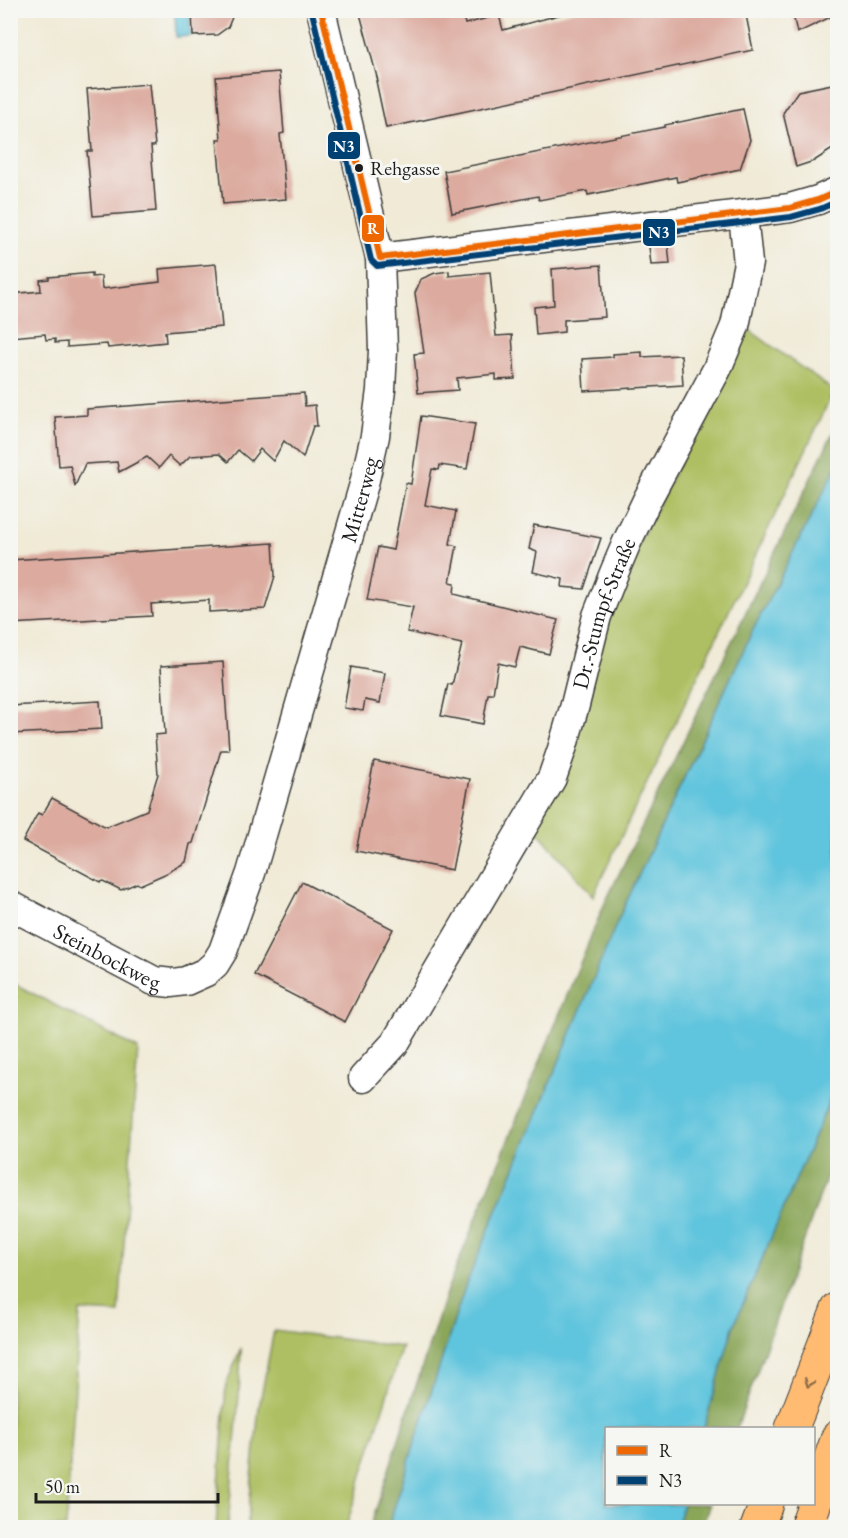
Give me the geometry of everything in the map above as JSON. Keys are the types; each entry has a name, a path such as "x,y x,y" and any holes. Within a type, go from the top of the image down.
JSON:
{"highway":[{"path":"792,1427 837,1309"},
{"path":"815,1501 837,1437"},
{"path":"757,1527 765,1505"},
{"path":"806,1527 814,1505"}],"street":[{"name":"Mitterweg","path":"206,972 215,964 223,951 251,873 368,466 378,414 382,370 380,258 321,10"},
{"path":"380,258 743,215 790,208 818,200 837,190"},
{"name":"Dr.-Stumpf-Straße","path":"363,1078 395,1043 552,778 575,705 597,616 627,542 653,488 717,369 735,326 748,263 743,215"},
{"name":"Steinbockweg","path":"10,905 154,981 172,983 186,981 206,972"}],"green space":[{"path":"748,329 834,391 593,896 533,826 622,575"},
{"path":"837,424 837,466 752,632 618,920 465,1287 388,1527 370,1528 447,1290 603,907"},
{"path":"11,982 138,1049 119,1313 80,1311 66,1527 11,1527"},
{"path":"837,1083 837,1148 737,1427 704,1427 733,1327"},
{"path":"274,1330 402,1347 346,1527 247,1527 259,1407"},
{"path":"241,1348 228,1527 216,1527 226,1385"},
{"path":"683,1505 710,1505 702,1527 676,1527"}],"water":[{"path":"175,11 189,11 191,36 176,37"},
{"path":"837,466 837,1083 733,1327 704,1427 605,1427 605,1505 683,1505 676,1527 388,1527 465,1287 618,920 752,632"}],"building":[{"path":"192,10 235,10 228,27 217,35 193,36"},
{"path":"359,10 461,10 465,24 499,15 503,30 577,10 745,10 753,50 386,128 376,81 378,81"},
{"path":"792,10 837,10 837,14 797,33"},
{"path":"279,72 284,133 280,134 286,199 223,204 217,139 221,139 216,77"},
{"path":"837,83 837,146 814,161 796,167 783,113 798,91"},
{"path":"149,84 155,146 151,146 156,211 93,216 87,151 92,151 87,89"},
{"path":"743,109 750,140 740,169 677,182 676,177 588,195 587,191 539,200 538,196 452,213 444,171"},
{"path":"668,244 670,264 651,265 649,246"},
{"path":"216,264 222,327 165,332 166,342 108,348 107,344 67,347 67,342 55,343 55,339 46,340 45,334 10,337 10,294 41,291 40,280 92,273 92,277 101,276 102,289 160,282 159,269"},
{"path":"601,265 605,317 564,320 564,332 536,335 534,307 554,305 552,269"},
{"path":"449,271 449,276 490,272 496,336 512,335 515,379 496,380 496,374 457,378 458,390 418,393 414,354 424,353 415,293 421,279 435,273"},
{"path":"642,352 642,357 681,355 683,385 584,391 582,359"},
{"path":"304,393 305,406 315,405 317,426 313,426 303,458 284,441 273,461 260,449 251,461 238,450 228,462 219,454 190,456 180,466 169,456 159,468 147,457 119,472 117,462 85,464 75,486 70,465 59,466 55,417 87,415 87,409"},
{"path":"421,416 475,424 467,469 440,465 439,470 432,469 425,505 456,511 450,544 457,546 450,582 455,583 454,594 558,620 549,654 520,647 515,667 498,663 493,694 488,694 483,724 441,716 448,684 452,685 462,644 407,632 413,607 367,600 378,547 393,550 406,483 411,484"},
{"path":"534,525 601,538 584,589 562,587 563,579 533,572 537,552 529,549"},
{"path":"273,543 275,576 265,609 209,612 209,600 151,604 152,616 10,624 10,560"},
{"path":"223,662 229,750 221,750 186,862 140,885 137,883 121,890 103,881 100,882 23,841 38,813 42,815 52,798 106,827 147,810 158,774 155,735 165,734 161,666"},
{"path":"351,667 385,673 380,703 365,700 363,711 344,708"},
{"path":"100,701 102,729 10,734 10,706"},
{"path":"374,761 470,779 452,870 356,851"},
{"path":"302,882 393,929 345,1022 254,975"}],"transit line":[{"name":"R","path":"321,10 380,258 790,208 818,200 838,191"},
{"name":"N3","path":"312,12 371,260 377,266 791,217 838,201"}],"place":[{"name":"Rehgasse","path":"359,168"}]}
